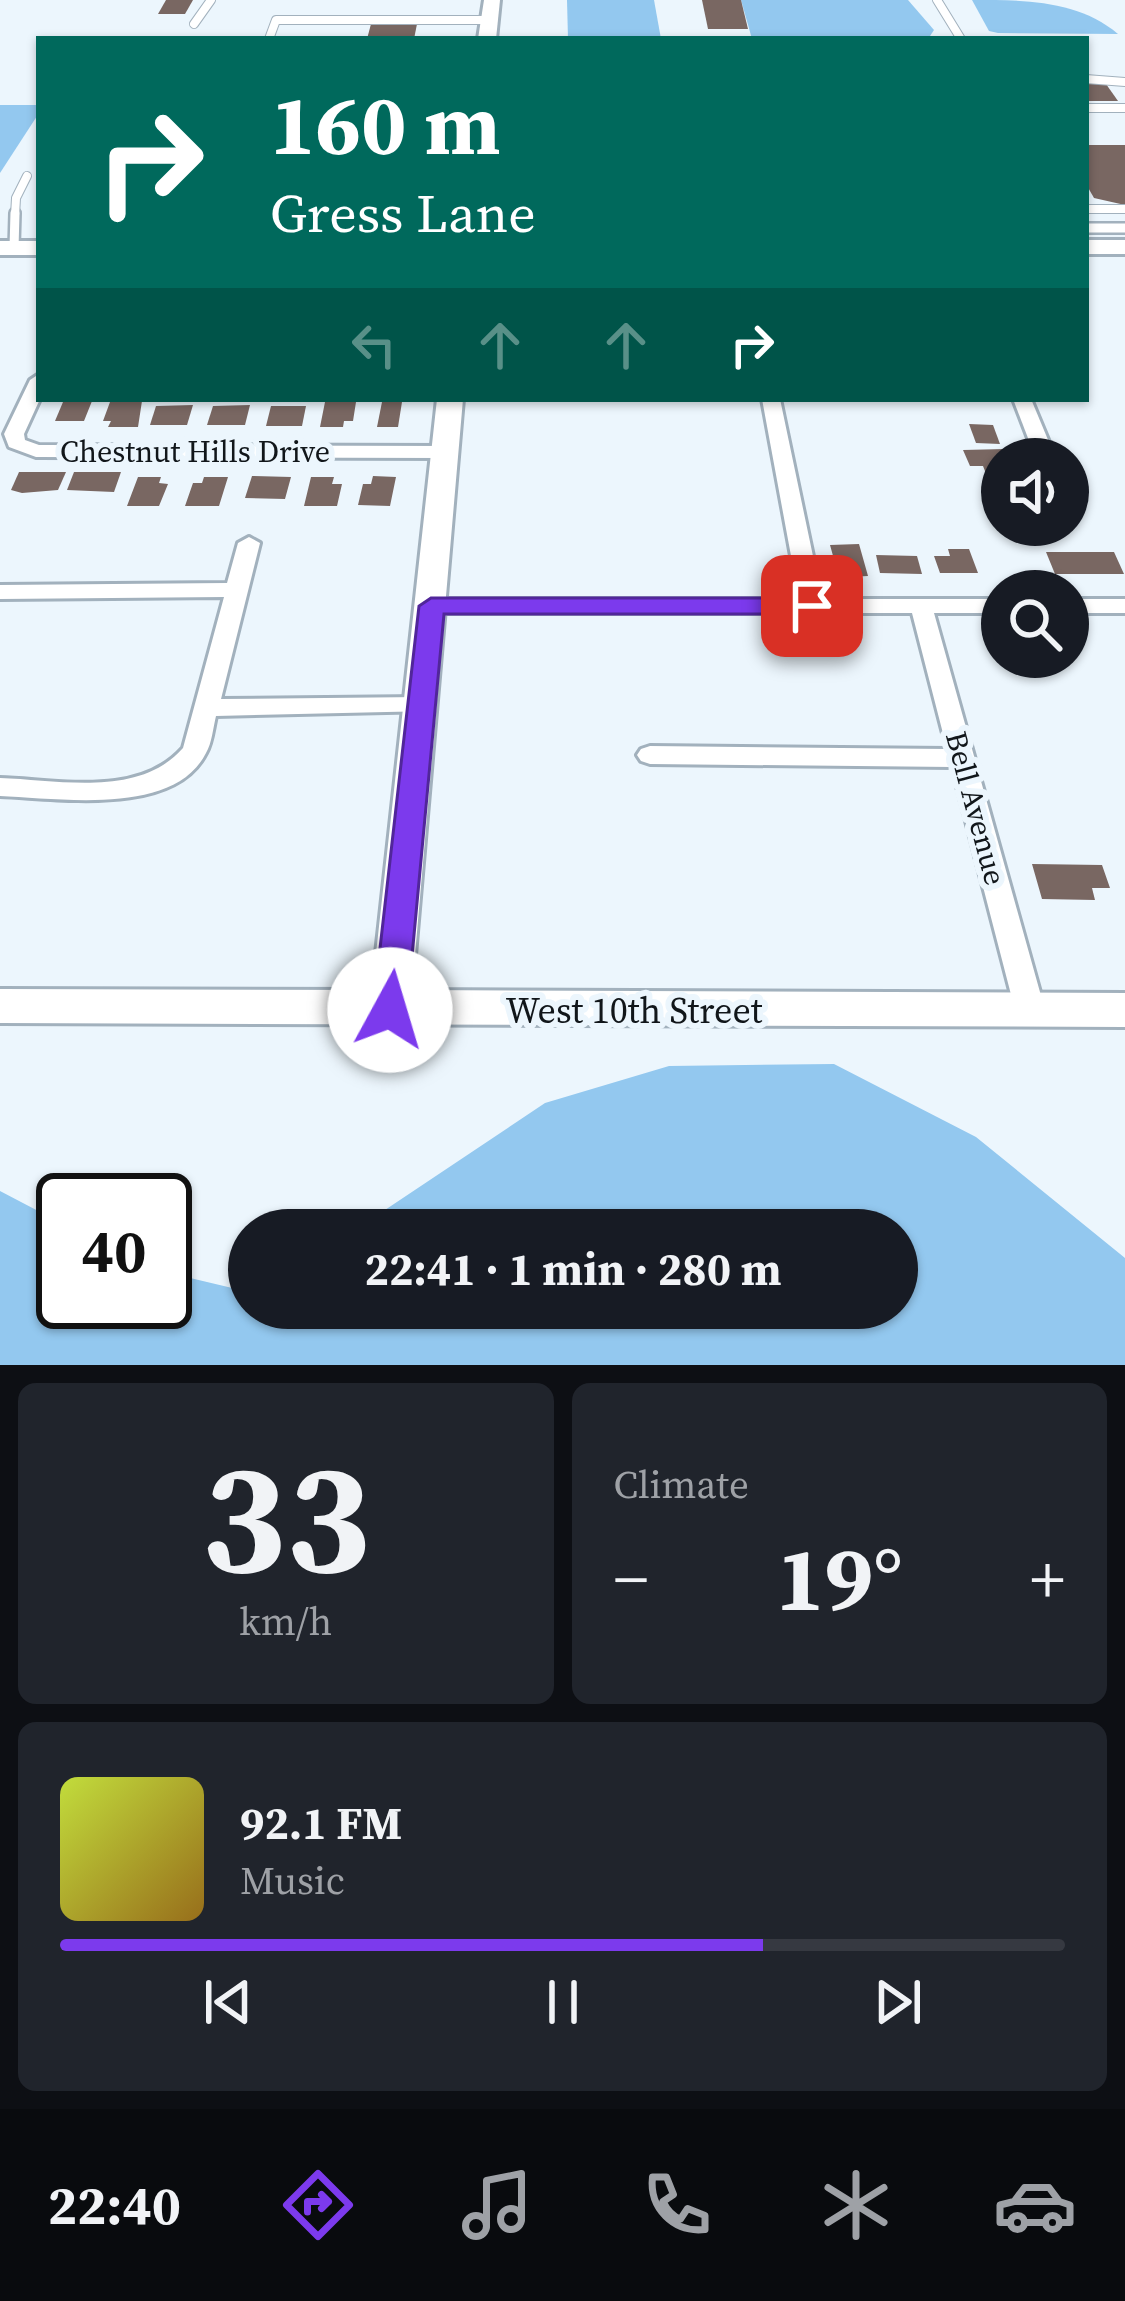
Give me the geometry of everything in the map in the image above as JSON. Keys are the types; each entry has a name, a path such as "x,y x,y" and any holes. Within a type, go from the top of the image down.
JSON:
{"street":[{"path":"488,30 492,0"},
{"path":"1089,234 1125,248"},
{"name":"Chestnut Hills Drive","path":"36,386 14,434 16,443 36,451 445,452"},
{"path":"390,1010 450,402"},
{"path":"772,402 812,606"},
{"path":"1023,402 1038,438"},
{"path":"0,787 159,782 186,766 249,542"},
{"path":"0,592 237,590"},
{"path":"431,606 981,606"},
{"name":"Bell Avenue","path":"921,606 1030,1010"},
{"path":"1089,606 1125,606"},
{"path":"206,708 422,705"},
{"path":"650,755 962,758"},
{"name":"West 10th Street","path":"0,1006 1125,1010"}],"lane":[{"path":"194,24 212,0"},
{"path":"937,0 960,36"},
{"path":"270,36 276,20 488,30"},
{"path":"330,36 335,20"},
{"path":"1089,79 1125,82"},
{"path":"1089,108 1125,108"},
{"path":"7,248 16,198 27,176"},
{"path":"1089,213 1125,209"},
{"path":"1089,234 1125,228"}],"shaded area":[{"path":"567,0 654,0 660,36 568,36"},
{"path":"741,0 908,0 934,30 930,36 751,36"},
{"path":"972,0 1068,8 1118,34 989,31"},
{"path":"0,105 36,105 36,118 0,173"},
{"path":"834,1064 976,1137 1125,1258 1125,1365 0,1365 0,1191 36,1210 36,1329 192,1329 192,1278 228,1287 228,1329 918,1329 918,1209 386,1209 545,1103 669,1066"}],"building":[{"path":"166,0 193,0 185,14 158,14"},
{"path":"702,0 741,0 748,29 708,29"},
{"path":"371,24 417,24 415,36 368,36"},
{"path":"1089,84 1106,84 1118,101 1089,101"},
{"path":"1089,145 1125,145 1125,205 1094,198 1089,189"},
{"path":"63,402 92,402 84,421 55,421"},
{"path":"110,402 142,402 138,427 108,427 111,421 103,421"},
{"path":"325,402 356,402 353,421 344,421 343,427 320,427"},
{"path":"382,402 402,402 398,427 377,427"},
{"path":"193,405 187,425 150,425 156,406"},
{"path":"250,405 245,425 207,425 213,406"},
{"path":"271,406 306,406 302,426 266,426"},
{"path":"969,424 993,425 998,438 981,438 981,443 976,443"},
{"path":"963,450 981,450 981,466 970,466"},
{"path":"19,472 66,472 58,490 22,493 11,490"},
{"path":"74,472 121,472 114,492 67,490"},
{"path":"252,476 291,477 285,499 245,498"},
{"path":"373,476 396,477 390,506 358,505 363,484 371,484"},
{"path":"138,477 161,477 159,483 168,484 159,506 127,506"},
{"path":"204,477 228,477 219,506 185,506 193,483 202,483"},
{"path":"311,477 334,477 332,484 342,484 337,506 304,506"},
{"path":"859,544 868,576 849,577 846,563 835,563 830,545"},
{"path":"948,549 969,549 978,573 940,573 934,556 950,556"},
{"path":"1046,552 1114,552 1124,574 1089,574 1089,570 1053,570"},
{"path":"876,555 917,556 922,574 880,573"},
{"path":"1032,864 1102,865 1110,888 1092,888 1095,900 1042,899"}],"route":[{"path":"390,1010 431,606 812,606"}]}
